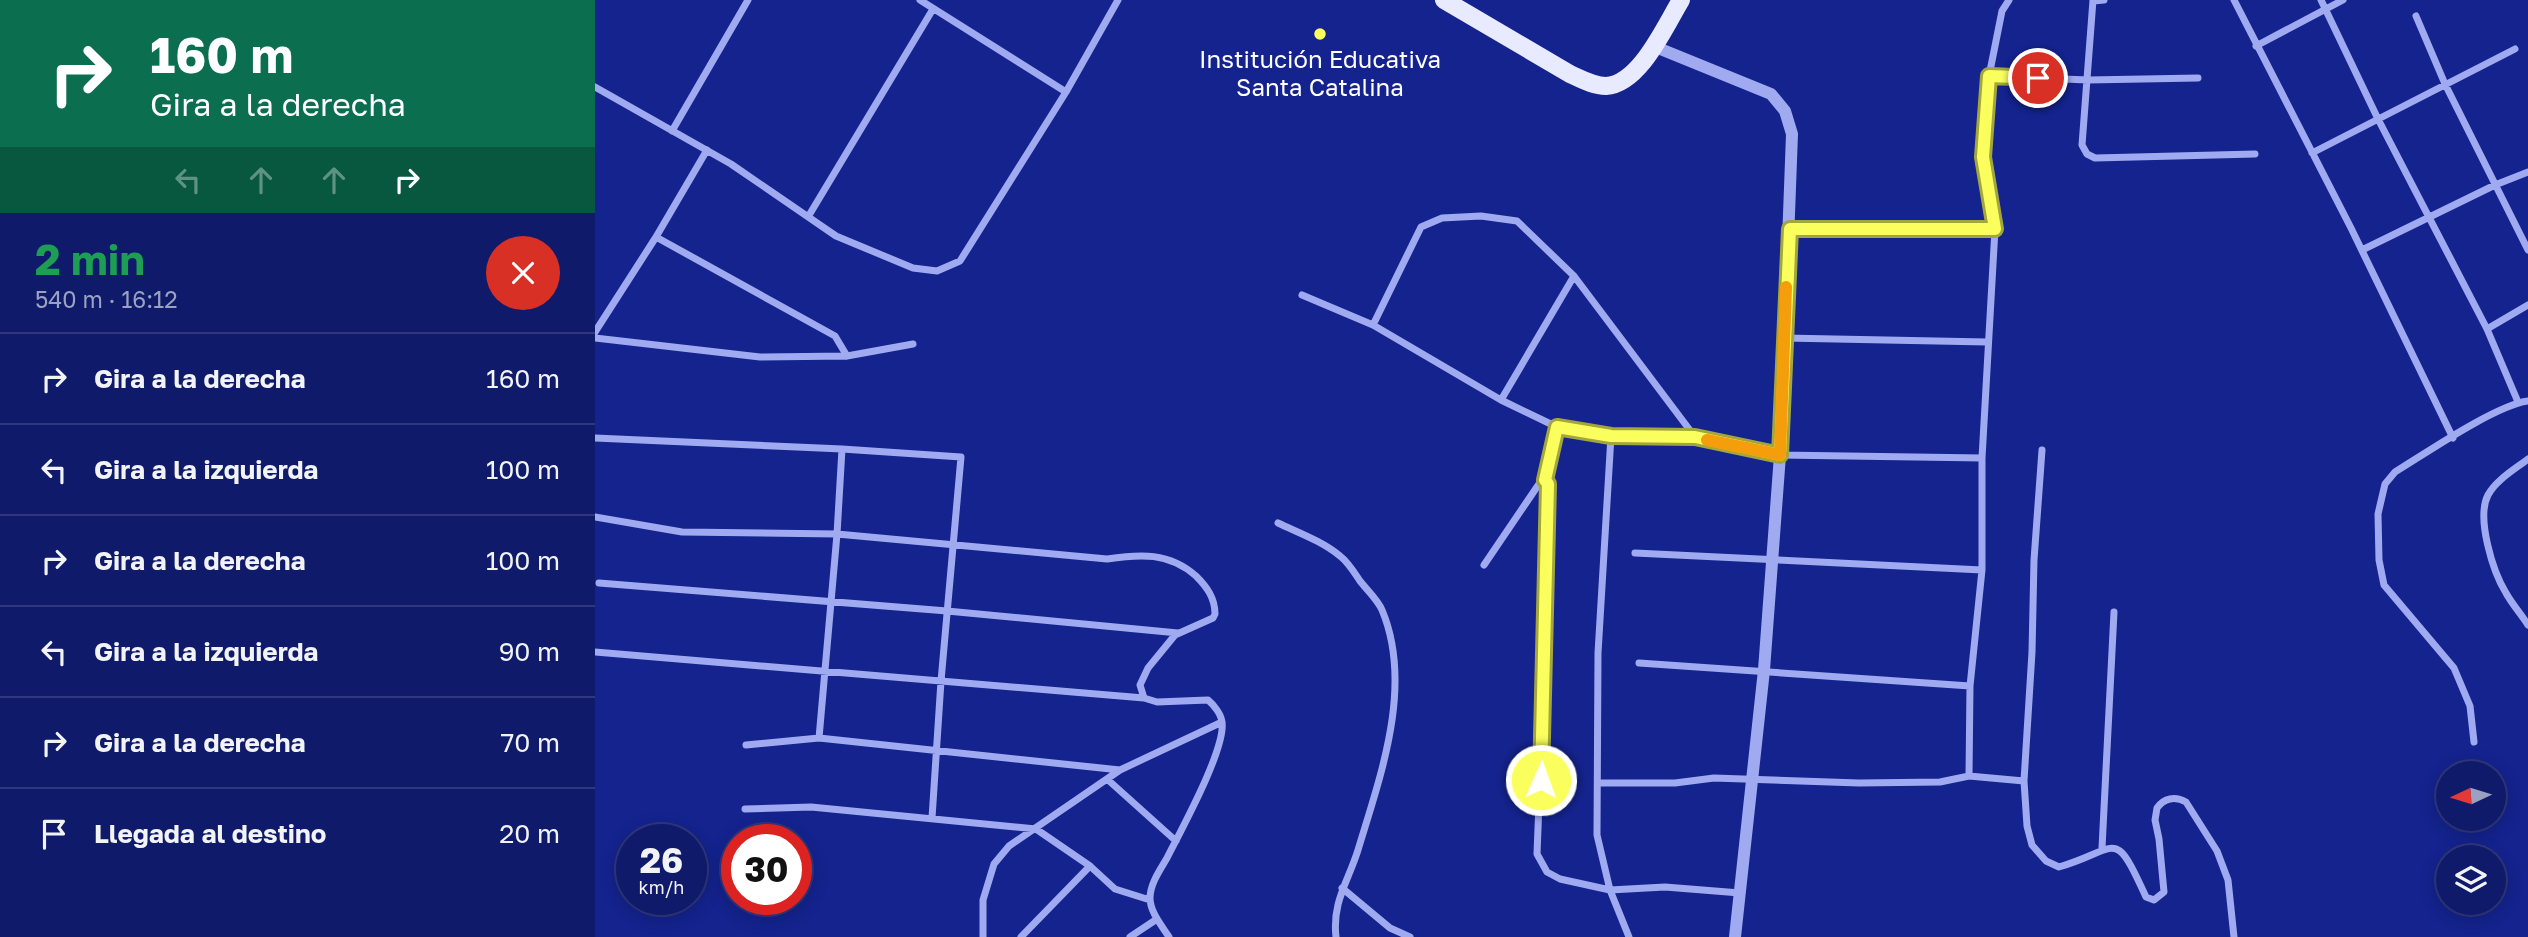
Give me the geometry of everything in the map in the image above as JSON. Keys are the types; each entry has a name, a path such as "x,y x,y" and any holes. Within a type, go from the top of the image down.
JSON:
{"main road":[{"path":"1444,0 1570,74 1591,84 1605,86 1617,84 1641,65 1681,0"}],"street":[{"path":"672,131 748,0"},
{"path":"920,0 1066,92"},
{"path":"595,87 731,164 836,236 913,268 937,271 960,261 1066,92 1118,0"},
{"path":"1969,776 1970,687 1982,570 1982,458 1995,229 1983,157 1989,76 2002,11 2009,0"},
{"path":"2104,0 2093,0 2082,145 2087,154 2095,158 2255,154"},
{"path":"2234,0 2362,250 2453,438"},
{"path":"2321,0 2378,118 2487,329 2518,402"},
{"path":"2256,46 2343,0"},
{"path":"807,217 933,9"},
{"path":"2416,16 2445,84 2528,250"},
{"path":"1653,46 1771,94 1785,111 1792,134 1780,455 1773,559 1764,670 1735,937"},
{"path":"2312,153 2515,49"},
{"path":"1989,76 2088,80 2198,78"},
{"path":"595,332 656,237 706,150"},
{"path":"2362,250 2495,185 2528,172"},
{"path":"1373,325 1421,227 1441,218 1481,216 1517,221 1574,276 1695,437"},
{"path":"1790,229 1995,229"},
{"path":"656,237 835,336 847,356"},
{"path":"1501,400 1574,276"},
{"path":"1303,295 1373,325 1501,400 1557,427 1611,436 1695,437 1780,455 1982,458"},
{"path":"2487,329 2528,305"},
{"path":"595,338 760,357 847,356 913,344"},
{"path":"1784,338 1987,342"},
{"path":"2474,742 2470,706 2453,668 2384,585 2379,560 2378,514 2385,484 2395,472 2518,402 2528,401"},
{"path":"1557,427 1545,480 1548,484 1545,648 1537,854 1547,872 1560,880 1610,890 1665,887 1741,894"},
{"path":"1611,436 1598,653 1597,835 1610,890 1629,937"},
{"path":"595,438 961,457 932,818"},
{"path":"819,738 842,449"},
{"path":"2042,450 2024,781 2027,826 2032,845 2046,861 2059,867 2074,863 2102,848 2111,846 2122,850 2146,897 2154,900 2164,892 2155,820 2157,808 2167,799 2180,798 2186,802 2217,851 2228,880 2234,937"},
{"path":"2528,459 2495,485 2485,502 2482,519 2505,592 2528,625"},
{"path":"1484,565 1541,481 1545,480"},
{"path":"595,516 682,532 837,534 1107,559 1155,556 1182,564 1207,587 1215,614 1213,618 1179,633 1149,668 1140,685 1144,698"},
{"path":"1278,523 1325,545 1342,558 1382,608 1392,641 1395,690 1385,759 1355,860 1342,888 1334,920 1336,937"},
{"path":"1635,553 1982,570"},
{"path":"599,583 1179,633"},
{"path":"2102,848 2114,612"},
{"path":"595,652 1144,698 1157,702 1208,700 1215,707 1222,722 1219,744 1196,803 1154,883 1150,900 1157,919 1169,937"},
{"path":"1639,663 1970,687"},
{"path":"983,937 983,900 994,864 1009,846 1120,770 1222,722"},
{"path":"746,745 819,738 1120,770"},
{"path":"1599,783 1675,783 1714,778 1859,783 1940,782 1969,776 2024,781"},
{"path":"1107,779 1176,841"},
{"path":"745,809 811,807 1036,829 1090,866 1115,889 1150,900"},
{"path":"1021,937 1090,866"},
{"path":"1342,888 1390,928 1410,937"},
{"path":"1130,937 1157,919"}],"slow traffic":[{"path":"1707,440 1780,455 1786,287"}],"place":[{"name":"Institución Educativa Santa Catalina","path":"1320,34"}],"route":[{"path":"1541,780 1548,484 1545,480 1557,427 1611,436 1695,437 1780,455 1790,229 1995,229 1983,157 1989,76 2038,78"}]}
